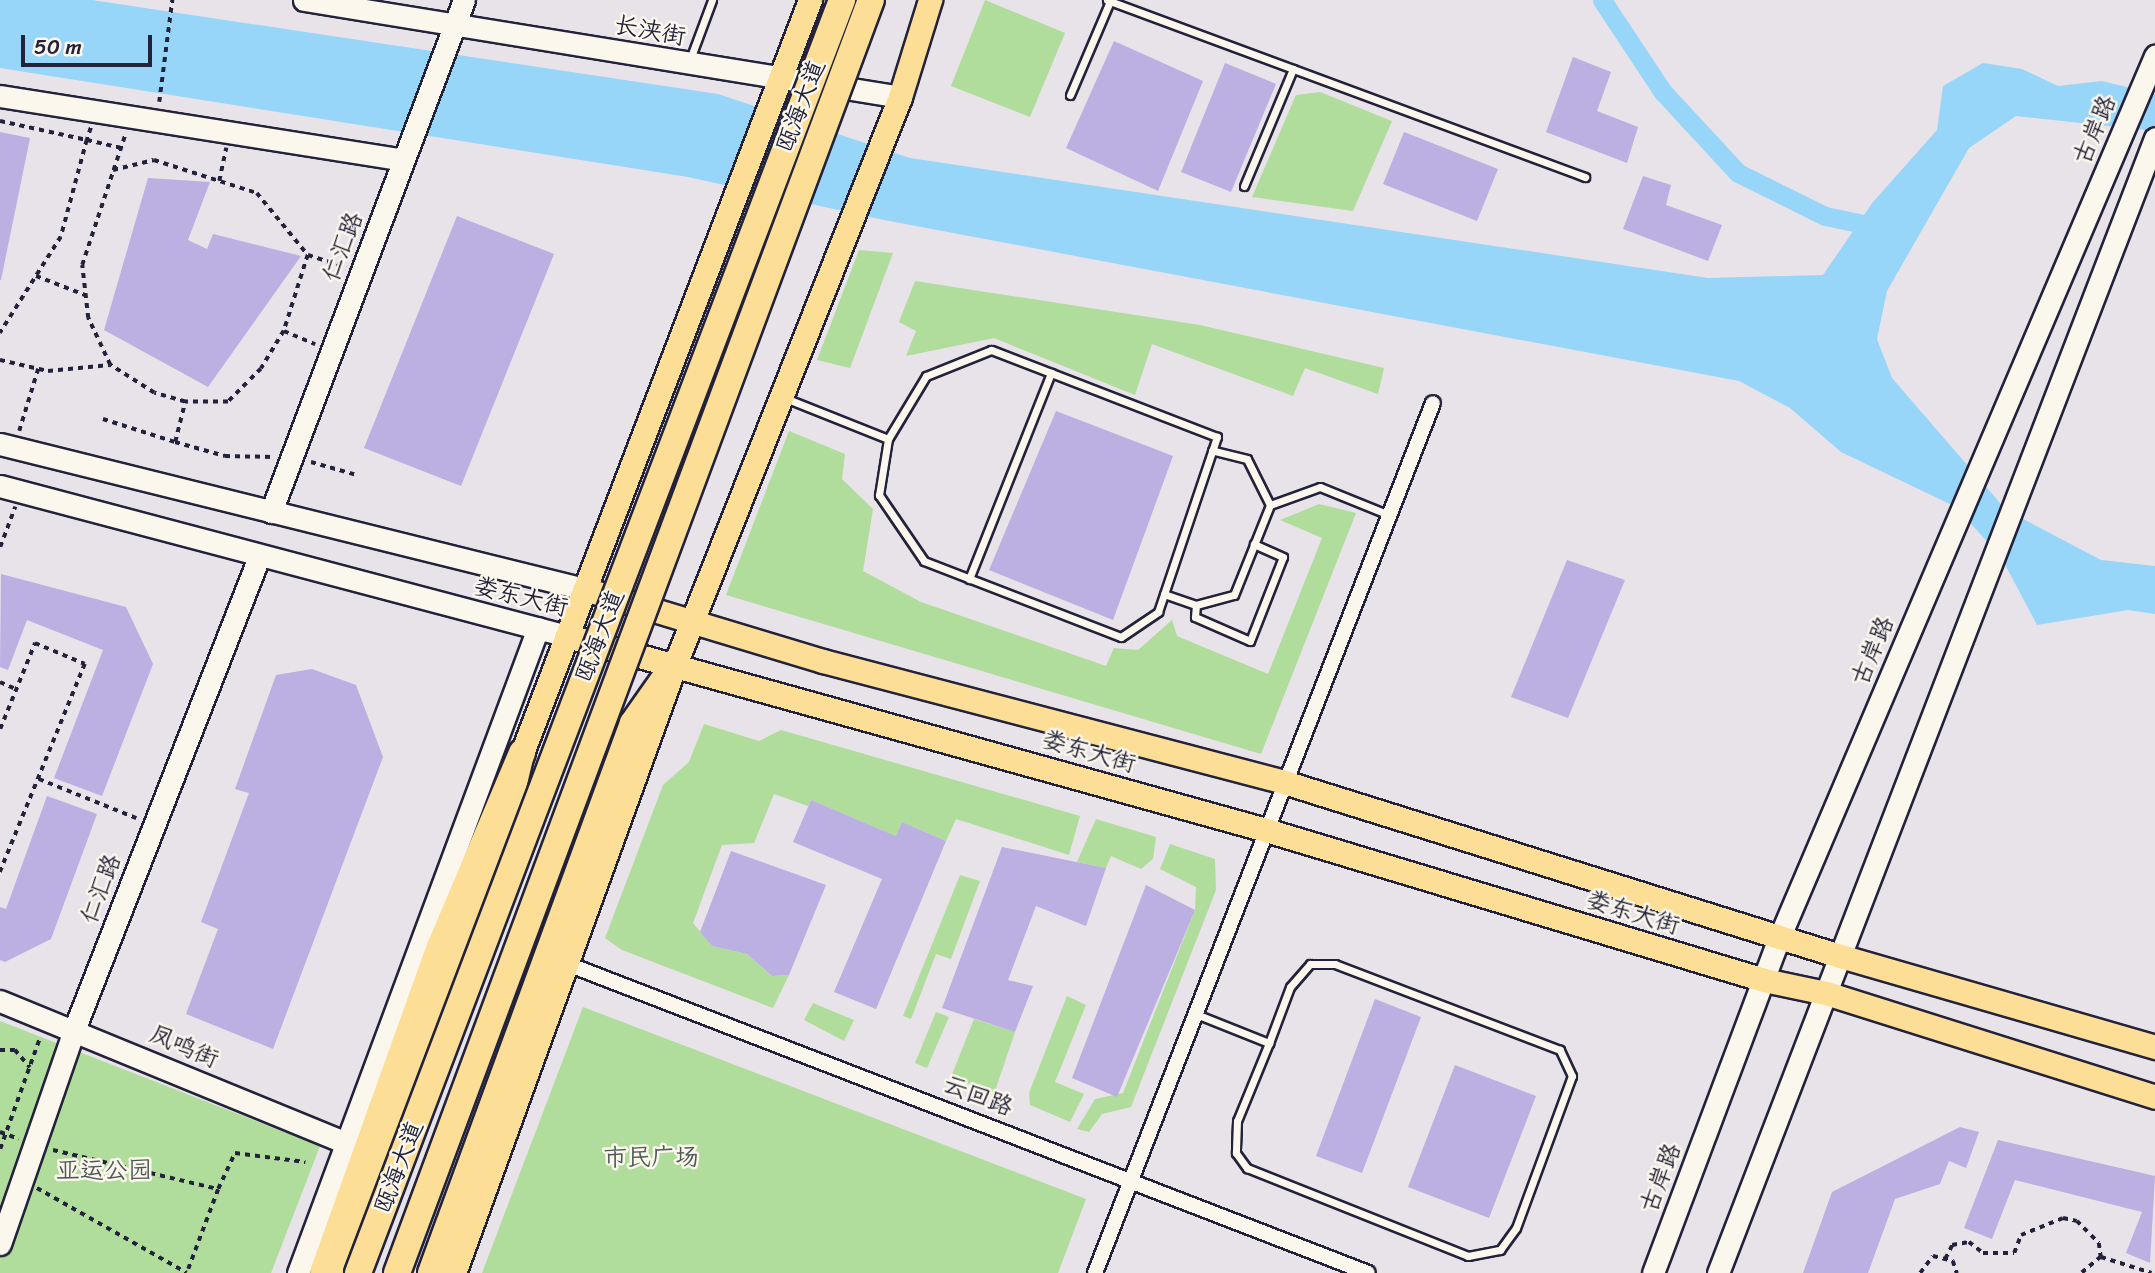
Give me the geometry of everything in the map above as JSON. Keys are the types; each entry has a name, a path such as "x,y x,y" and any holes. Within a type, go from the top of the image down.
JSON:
{"highway":[{"name":"瓯海大道","path":"358,1273 842,0"},
{"name":"瓯海大道","path":"397,1273 872,0"},
{"path":"431,1273 633,723 676,662"},
{"path":"323,1273 440,947 522,753"}],"main road":[{"name":"瓯海大道","path":"339,1273 501,842 522,753 571,636 810,0"},
{"path":"454,1273 570,965 676,662 900,97 930,0"},
{"name":"娄东大街","path":"588,590 692,622 1284,782 1840,956 2155,1047"},
{"name":"娄东大街","path":"571,636 676,662 1266,830 1764,981 1826,993 2155,1097"}],"street":[{"name":"长浃街","path":"304,0 780,80 900,97"},
{"name":"仁汇路","path":"271,512 464,0"},
{"name":"古岸路","path":"1653,1273 1780,936 2155,56"},
{"path":"0,96 403,160"},
{"path":"1718,1273 2155,138"},
{"path":"1095,1273 1433,403"},
{"name":"娄东大街","path":"7,446 588,590"},
{"name":"娄东大街","path":"10,489 259,557 571,636"},
{"name":"仁汇路","path":"0,1244 74,1030 259,557"},
{"path":"298,1273 538,628"},
{"name":"云回路","path":"570,965 1368,1273"},
{"name":"凤鸣街","path":"0,1001 347,1143"}],"lane":[{"path":"688,64 712,0"},
{"path":"1070,95 1108,1 1585,177"},
{"path":"1244,186 1293,69"},
{"path":"991,350 1051,373 1217,437 1158,612 1121,637 924,561 879,495 888,439 926,376 991,350"},
{"path":"969,579 1051,373"},
{"path":"781,397 888,439"},
{"path":"1212,450 1247,459 1270,505"},
{"path":"1164,594 1196,605 1234,594 1270,505 1320,487 1389,515"},
{"path":"1196,605 1195,617 1250,640 1283,557 1254,544"},
{"path":"1310,964 1335,964 1560,1050 1572,1076 1516,1228 1500,1250 1468,1256 1247,1168 1236,1153 1237,1121 1269,1043 1290,987 1310,964"},
{"path":"1195,1014 1269,1043"}],"path":[{"path":"156,121 172,0"},
{"path":"132,117 82,265 88,318 110,365 154,393 186,402 228,402 261,369 284,331 308,255"},
{"path":"0,121 121,148"},
{"path":"219,181 229,132"},
{"path":"0,333 61,237 87,140"},
{"path":"113,170 154,160 257,193 308,255 362,271"},
{"path":"36,276 85,295"},
{"path":"284,331 332,351"},
{"path":"0,360 38,369 110,365"},
{"path":"7,446 38,369"},
{"path":"175,442 186,402"},
{"path":"103,419 225,456 291,457 356,475"},
{"path":"0,547 10,489"},
{"path":"0,729 34,643 85,664 0,872"},
{"path":"0,682 16,689"},
{"path":"38,778 154,826"},
{"path":"0,1149 46,1019"},
{"path":"0,1050 15,1051 30,1067"},
{"path":"0,1132 34,1145 218,1189"},
{"path":"22,1180 187,1272 234,1153 305,1162"},
{"path":"1945,1259 1952,1245 1969,1242 1983,1253 2014,1253 2021,1235 2063,1218 2077,1221 2099,1242 2101,1256"},
{"path":"1920,1273 1933,1256 1945,1259 1956,1273"},
{"path":"2082,1273 2101,1256"},
{"path":"2101,1256 2152,1273"}],"green space":[{"path":"985,0 1065,33 1030,117 951,86"},
{"path":"1320,92 1392,121 1353,211 1252,197 1296,95"},
{"path":"859,250 893,253 850,368 817,360"},
{"path":"915,281 1200,325 1384,368 1378,394 1305,368 1293,396 1152,344 1135,395 994,338 906,356 916,331 899,322"},
{"path":"789,431 845,454 842,479 873,509 863,571 921,602 1106,666 1114,648 1138,650 1172,620 1177,636 1268,674 1322,538 1280,520 1319,504 1356,513 1261,754 726,595"},
{"path":"704,724 759,741 781,730 1080,816 1069,855 956,819 946,841 902,822 896,836 811,800 808,806 774,794 754,843 722,845 693,923 712,946 747,954 772,976 789,975 773,1008 622,950 605,938 663,785 689,762"},
{"path":"1096,819 1156,837 1153,859 1141,869 1111,856 1106,868 1077,862"},
{"path":"1170,844 1215,859 1216,890 1131,1107 1102,1114 1089,1132 1077,1129 1095,1099 1123,1093 1195,910 1196,887 1160,869"},
{"path":"960,875 980,881 951,959 936,954 911,1019 903,1016"},
{"path":"1067,996 1086,1005 1055,1082 1084,1094 1070,1122 1030,1105 1029,1093"},
{"path":"813,1003 854,1020 844,1041 804,1020"},
{"name":"市民广场","path":"583,1007 1086,1199 1058,1273 482,1273"},
{"path":"936,1012 949,1017 927,1068 915,1063"},
{"path":"974,1019 1015,1032 994,1094 951,1077"},
{"name":"亚运公园","path":"0,1021 320,1146 271,1273 0,1273"}],"water":[{"path":"0,0 92,0 718,94 910,158 1708,278 1823,275 1873,202 1937,130 1943,86 1983,63 2022,69 2058,86 2102,81 2155,94 2155,131 2016,116 1969,148 1887,291 1877,339 1892,378 2006,510 2101,560 2155,566 2155,614 2128,610 2037,625 2001,557 1956,507 1841,452 1790,408 1739,381 884,220 688,177 0,68"}],"building":[{"path":"1114,41 1203,81 1158,191 1066,148"},
{"path":"1573,57 1611,72 1597,111 1638,127 1627,163 1546,132"},
{"path":"1225,63 1276,84 1231,192 1181,172"},
{"path":"0,132 30,138 1,280 0,280"},
{"path":"1404,132 1498,169 1477,221 1383,184"},
{"path":"1643,176 1671,185 1666,205 1722,225 1708,261 1623,229"},
{"path":"148,178 210,182 188,240 207,249 213,234 301,256 208,387 104,330"},
{"path":"457,216 554,254 461,486 364,448"},
{"path":"1056,411 1173,456 1113,620 989,570"},
{"path":"1567,560 1625,580 1568,718 1511,697"},
{"path":"1,574 126,607 153,664 102,796 54,778 103,650 27,620 8,670 0,667"},
{"path":"312,669 356,685 383,757 273,1049 186,1014 218,929 201,922 249,793 235,789 276,675"},
{"path":"47,796 97,814 51,939 5,962 0,960 0,907 6,909"},
{"path":"811,800 896,836 902,822 946,841 876,1009 834,992 882,879 793,842"},
{"path":"1002,847 1106,868 1086,926 1036,906 1008,980 1033,986 1015,1032 942,1008"},
{"path":"731,851 826,885 789,975 772,976 747,954 712,946 700,932"},
{"path":"1146,885 1195,910 1117,1097 1072,1078"},
{"path":"1375,999 1421,1017 1362,1173 1316,1156"},
{"path":"1455,1065 1536,1096 1489,1218 1408,1187"},
{"path":"1960,1127 1979,1132 1966,1168 1949,1161 1940,1184 1895,1199 1868,1273 1803,1273 1832,1192"},
{"path":"1998,1140 2155,1176 2150,1263 2126,1253 2142,1212 2015,1180 1992,1239 1964,1228"}],"waterway":[{"path":"1602,0 1663,92 1738,173 1825,216 1883,228"}]}
